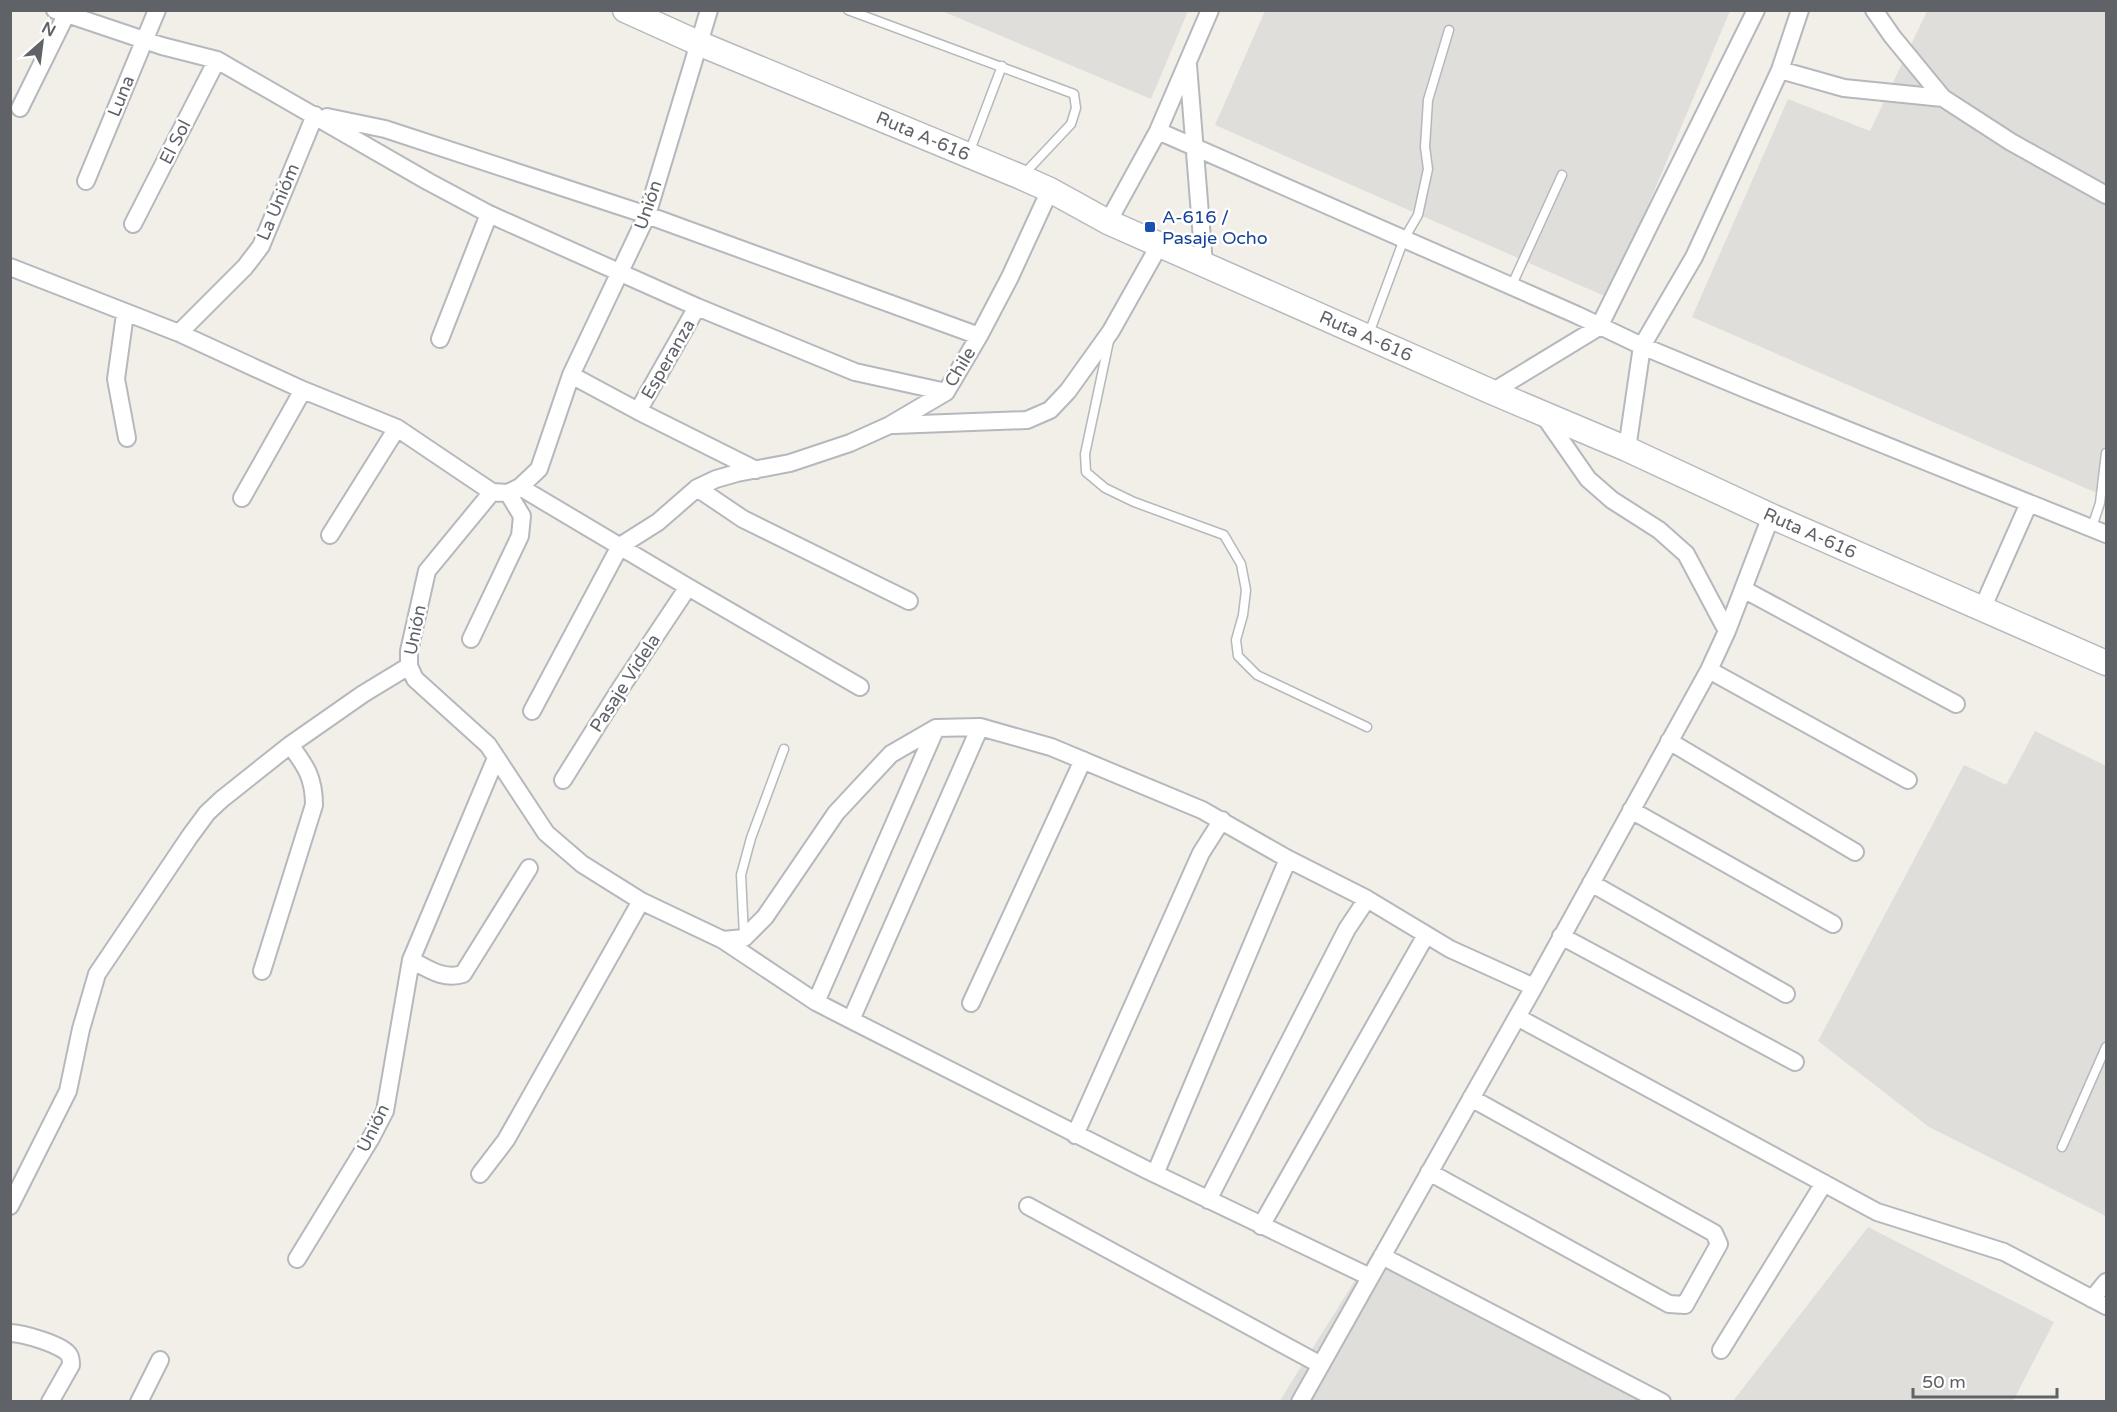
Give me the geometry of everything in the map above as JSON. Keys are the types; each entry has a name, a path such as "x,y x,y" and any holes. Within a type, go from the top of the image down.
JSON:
{"main road":[{"name":"Ruta A-616","path":"625,10 698,43 1021,177 1108,222 1492,392 1627,449 1771,516 2106,663"}],"street":[{"name":"Luna","path":"86,181 157,10"},
{"name":"Unión","path":"297,1259 385,1111 411,960 496,759 488,746 415,680 409,666 409,651 427,571 507,490 539,469 571,375 647,215 709,10"},
{"path":"1108,222 1158,131 1210,10"},
{"path":"1492,392 1599,327 1756,10"},
{"path":"1627,449 1642,346 1694,257 1780,70 1800,10"},
{"path":"1874,10 1892,36 1943,98 2011,142 2106,195"},
{"path":"20,108 60,13 162,46 217,60 489,214 698,307 855,372 946,392"},
{"name":"El Sol","path":"133,224 217,60"},
{"path":"1188,61 1204,264"},
{"path":"1780,70 1844,88 1943,98"},
{"path":"315,115 385,129 647,215 979,336"},
{"name":"La Unióm","path":"179,333 245,267 261,246 315,115"},
{"path":"1158,131 1511,288 1577,315 1642,346 2099,530"},
{"name":"Chile","path":"620,546 658,522 697,488 716,479 790,463 850,443 890,425 946,392 1010,277 1050,190"},
{"path":"440,339 489,214"},
{"path":"890,425 1027,420 1050,410 1062,398 1111,332 1160,244"},
{"path":"10,267 125,314 179,333 303,390 397,428 507,490 620,546 860,687"},
{"name":"Esperanza","path":"638,411 698,307"},
{"path":"125,314 116,380 127,438"},
{"path":"571,375 756,470"},
{"path":"242,498 303,390"},
{"path":"1541,413 1588,479 1612,500 1659,530 1686,554 1728,632"},
{"path":"330,535 397,428"},
{"path":"697,488 743,519 909,601"},
{"path":"471,639 520,536 522,516 507,490"},
{"path":"1982,609 2029,503"},
{"path":"1300,1401 1517,1017 1709,670 1728,632 1771,516"},
{"path":"532,711 620,546"},
{"name":"Pasaje Videla","path":"563,780 688,587"},
{"path":"1743,588 1956,704"},
{"path":"10,1206 68,1091 81,1029 97,974 207,813 290,745 363,694 409,666"},
{"path":"1709,670 1908,780"},
{"path":"851,1020 980,727"},
{"path":"723,940 744,938 765,917 836,813 891,754 936,728 980,727 1051,747 1202,810 1367,900 1450,949 1533,987"},
{"path":"816,1002 936,728"},
{"path":"1669,741 1855,852"},
{"path":"262,971 314,805 314,788 307,768 290,745"},
{"path":"496,759 546,833 582,864 641,901 723,940 816,1002 1155,1174 1370,1277"},
{"path":"971,1003 1083,760"},
{"path":"1631,810 1833,924"},
{"path":"1075,1134 1201,853 1222,820"},
{"path":"1155,1174 1288,858"},
{"path":"411,960 444,977 464,974 529,868"},
{"path":"1591,883 1786,994"},
{"path":"1208,1200 1347,929 1367,900"},
{"path":"480,1174 506,1140 641,901"},
{"path":"1261,1226 1426,934"},
{"path":"1561,936 1795,1062"},
{"path":"1517,1017 1877,1212 2004,1252 2099,1302 2106,1282"},
{"path":"1429,1172 1669,1304 1685,1305 1719,1244 1714,1233 1471,1098"},
{"path":"1721,1350 1824,1183"},
{"path":"1028,1206 1321,1365"},
{"path":"1382,1256 1642,1397 1662,1401"},
{"path":"10,1333 20,1333 63,1350 69,1355 71,1365 50,1401"},
{"path":"139,1401 160,1360"}],"lane":[{"path":"848,10 1074,94 1076,108 1071,124 1021,177"},
{"path":"1368,337 1404,239 1418,215 1428,169 1425,147 1428,100 1449,30"},
{"path":"968,155 1002,66"},
{"path":"1511,288 1562,175"},
{"path":"1111,332 1085,454 1086,472 1104,488 1134,502 1224,536 1241,564 1246,590 1243,615 1236,640 1238,657 1257,675 1367,727"},
{"path":"2099,530 2106,453"},
{"path":"744,938 741,875 751,838 784,749"},
{"path":"2062,1147 2106,1047"}],"shaded area":[{"path":"1188,10 1151,99 942,11"},
{"path":"1265,11 1730,11 1609,298 1215,125"},
{"path":"1927,11 2106,11 2106,497 1692,317 1788,99 1870,131"},
{"path":"2035,731 2106,766 2106,1216 1929,1127 1818,1041 1964,765 2006,785"},
{"path":"1868,1227 2054,1322 2013,1401 1733,1401"},
{"path":"1374,1250 1655,1401 1279,1402"}],"place":[{"name":"A-616 / Pasaje Ocho","path":"1150,227"}]}
